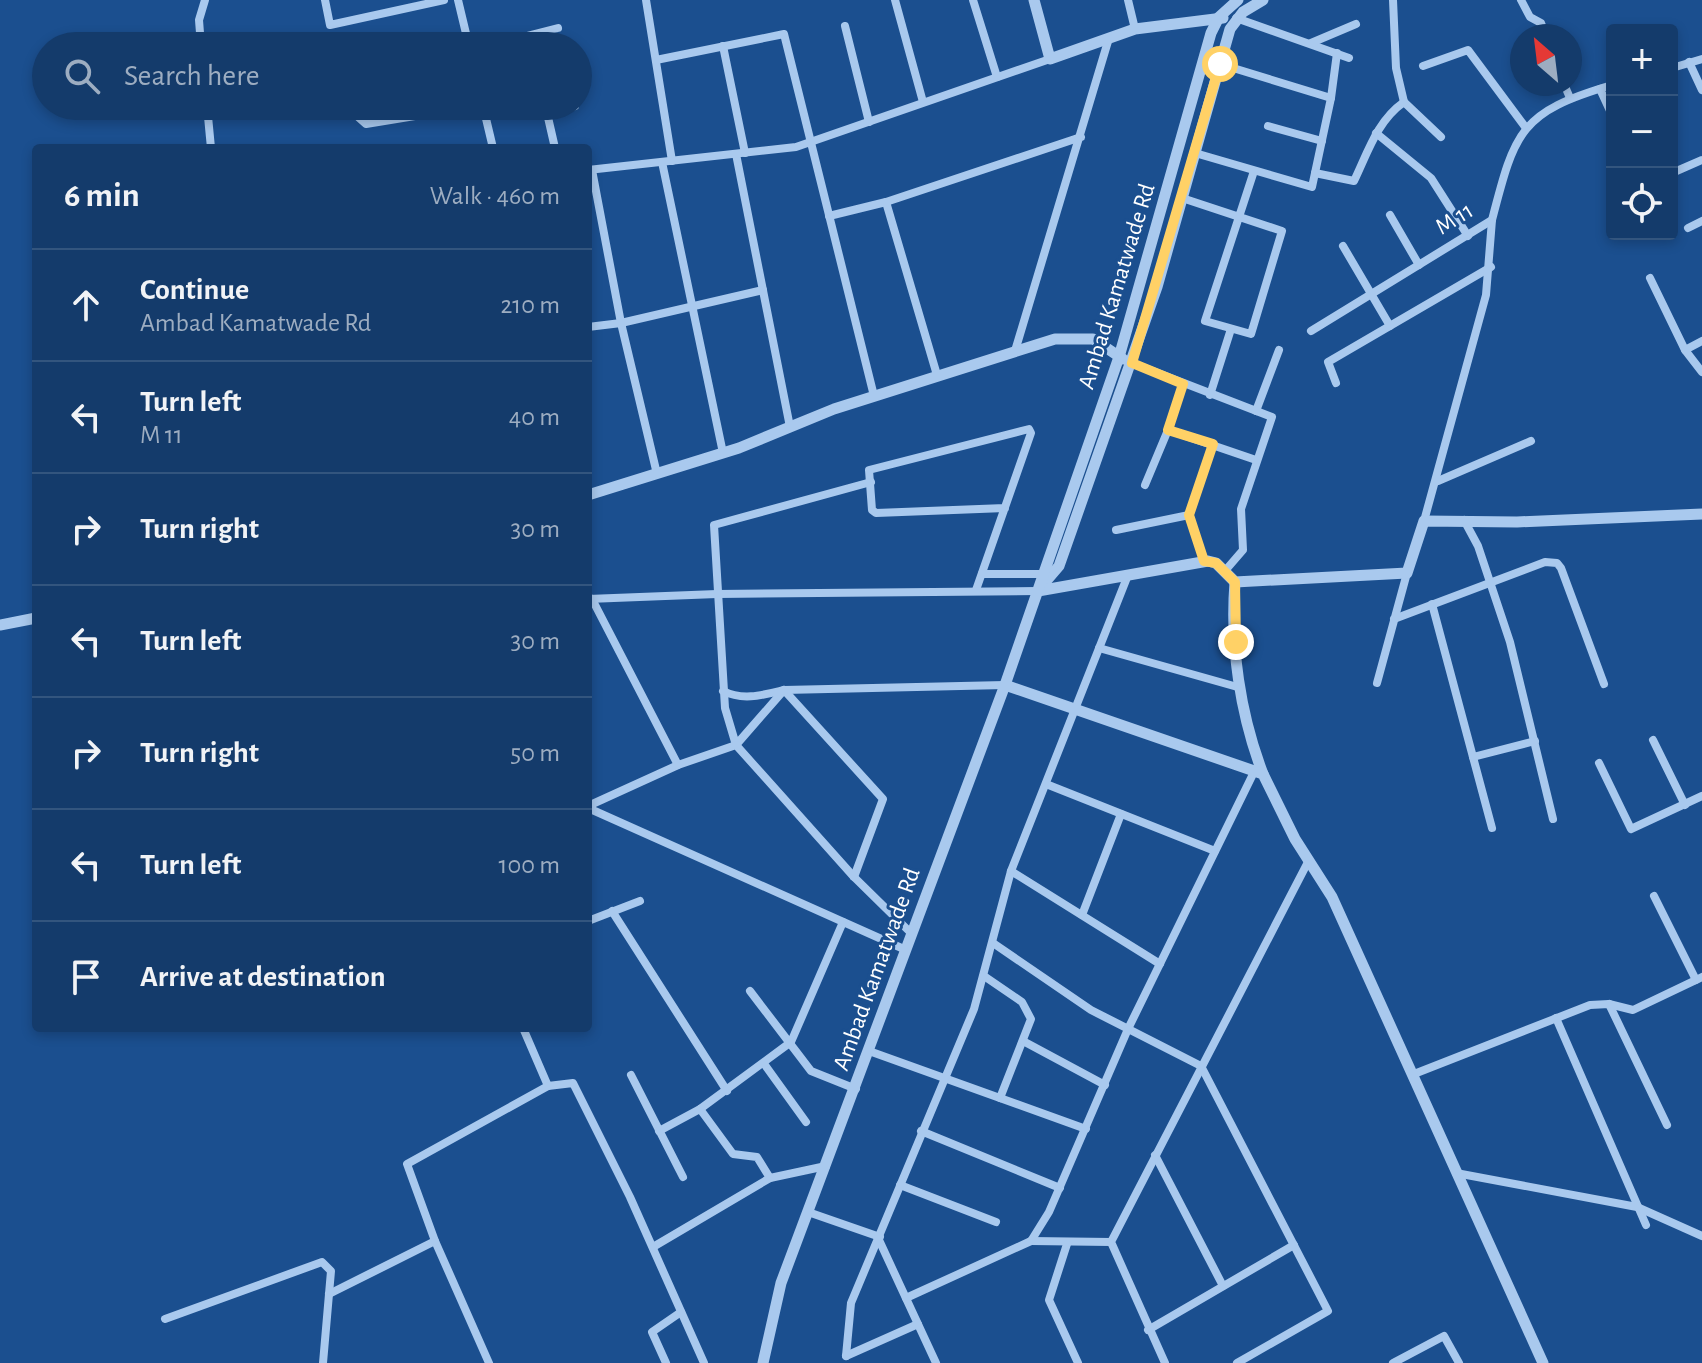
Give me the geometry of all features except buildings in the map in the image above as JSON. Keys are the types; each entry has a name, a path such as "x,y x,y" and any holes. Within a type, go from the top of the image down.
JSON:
{"street":[{"path":"200,32 199,20 205,0"},
{"path":"325,0 330,25 444,0"},
{"path":"393,0 395,11"},
{"path":"458,0 466,32"},
{"path":"646,0 667,161 723,453"},
{"path":"895,0 923,102"},
{"path":"973,0 997,77"},
{"path":"1034,0 1050,59"},
{"path":"1128,0 1135,29"},
{"path":"1219,17 1238,0"},
{"path":"1236,18 1261,0"},
{"path":"1393,0 1396,68 1404,102 1441,137"},
{"path":"1521,0 1530,17 1541,24"},
{"path":"592,170 811,142 1135,29 1219,17 1236,18 1349,58"},
{"name":"Ambad Kamatwade Rd","path":"763,1363 781,1283 1005,685 1119,357 1219,17"},
{"name":"Ambad Kamatwade Rd","path":"1038,591 1059,566 1132,363 1236,18"},
{"path":"1310,44 1356,24"},
{"path":"845,26 869,122"},
{"path":"542,32 558,28"},
{"path":"656,60 784,34 874,396"},
{"path":"1015,351 1109,38"},
{"path":"723,46 763,290 790,427"},
{"path":"1423,66 1468,50 1526,128"},
{"path":"1195,153 1312,187 1337,53"},
{"path":"1678,66 1702,59"},
{"path":"1689,62 1702,90"},
{"path":"1220,64 1331,98"},
{"name":"M 11","path":"1311,331 1492,220 1504,167 1535,116 1570,98 1606,87"},
{"path":"1600,89 1606,102"},
{"path":"1315,173 1354,181 1376,133 1390,112 1404,102"},
{"path":"208,120 211,144"},
{"path":"362,120 366,124 390,120"},
{"path":"486,120 492,144"},
{"path":"549,120 554,144"},
{"path":"1268,126 1322,141"},
{"path":"1376,133 1431,178 1468,236"},
{"path":"829,216 886,202 1081,137"},
{"path":"1678,170 1702,160"},
{"path":"1182,198 1240,217 1282,231 1251,334 1205,321 1240,217 1254,171"},
{"path":"592,180 621,323 657,474"},
{"path":"886,202 937,375"},
{"path":"1390,215 1419,265"},
{"path":"1377,683 1407,573 1438,481 1491,267 1492,220"},
{"path":"1688,228 1702,221"},
{"path":"1343,246 1390,326"},
{"path":"1336,383 1327,364 1491,267"},
{"path":"1650,278 1685,350 1702,372"},
{"path":"592,327 621,323 763,290"},
{"path":"1210,395 1231,329"},
{"path":"592,491 723,453 874,396 1015,351 1055,339 1093,339 1132,363 1272,417 1241,509 1243,550 1224,572"},
{"path":"1685,350 1702,341"},
{"path":"1256,411 1279,350"},
{"path":"1145,485 1183,384"},
{"path":"976,590 982,574 1005,508 1031,433 1027,428 869,470 872,510 876,513 1005,508"},
{"path":"1168,430 1256,460"},
{"path":"1438,481 1531,441"},
{"path":"1204,561 1189,515 1213,444"},
{"path":"871,482 714,525 723,691 726,719 736,745 854,877 912,934"},
{"path":"1424,521 1517,522 1702,514"},
{"path":"1116,530 1189,515"},
{"path":"1464,520 1476,540 1490,582 1535,741 1553,819"},
{"path":"592,599 717,594 1038,591 1204,561 1216,563 1235,582 1407,573"},
{"path":"1394,619 1545,562 1559,565 1604,684"},
{"path":"982,574 1042,574"},
{"path":"918,1324 846,1356 851,1303 921,1131 946,1079 984,976 1011,871 1128,575"},
{"path":"1235,582 1234,628 1241,688 1258,773 1332,897 1543,1363"},
{"path":"592,603 678,765"},
{"path":"1432,604 1492,828"},
{"path":"0,625 32,619"},
{"path":"1099,648 1241,688"},
{"path":"723,691 743,697 784,690 1005,685 1258,773"},
{"path":"592,805 678,765 736,745 784,690"},
{"path":"784,690 883,799 854,877"},
{"path":"1653,740 1685,805"},
{"path":"1473,757 1535,741"},
{"path":"1599,763 1631,829 1702,796"},
{"path":"1031,1241 1060,1188 1128,1029 1215,851 1258,773"},
{"path":"1046,784 1215,851"},
{"path":"592,809 906,950"},
{"path":"1082,915 1121,814"},
{"path":"1165,1363 1111,1242 1309,860"},
{"path":"1011,871 1160,964"},
{"path":"1414,1074 1590,1005 1609,1004 1633,1010 1699,979 1654,896"},
{"path":"592,919 640,901"},
{"path":"612,911 727,1091"},
{"path":"659,1131 727,1091 765,1065 791,1042 843,922"},
{"path":"993,943 1091,1010 1201,1066 1328,1311 1237,1363"},
{"path":"984,976 1027,1008 1031,1019 1000,1098"},
{"path":"750,991 811,1071 856,1089"},
{"path":"1609,1004 1667,1125"},
{"path":"1556,1018 1646,1225"},
{"path":"525,1032 548,1086"},
{"path":"1023,1041 1105,1085"},
{"path":"869,1051 1086,1129"},
{"path":"765,1065 806,1122"},
{"path":"631,1075 683,1177"},
{"path":"489,1363 435,1241 407,1164 548,1086 573,1083 653,1247 704,1363"},
{"path":"700,1109 733,1154 757,1157 770,1178"},
{"path":"921,1131 1060,1188"},
{"path":"1155,1155 1223,1286"},
{"path":"653,1247 770,1178 826,1166"},
{"path":"1456,1173 1637,1207 1702,1236"},
{"path":"900,1185 996,1222"},
{"path":"808,1212 879,1239 936,1363"},
{"path":"329,1294 435,1241"},
{"path":"906,1298 1031,1241 1067,1244 1111,1242"},
{"path":"1067,1244 1049,1300 1078,1363"},
{"path":"1148,1330 1294,1245"},
{"path":"165,1319 313,1263 328,1266 329,1294 323,1363"},
{"path":"666,1363 652,1332 681,1312"},
{"path":"1393,1363 1444,1336 1459,1363"}],"route":[{"path":"1220,64 1157,287 1132,363 1183,384 1168,430 1213,444 1189,515 1204,561 1216,563 1235,582 1236,642"}]}
